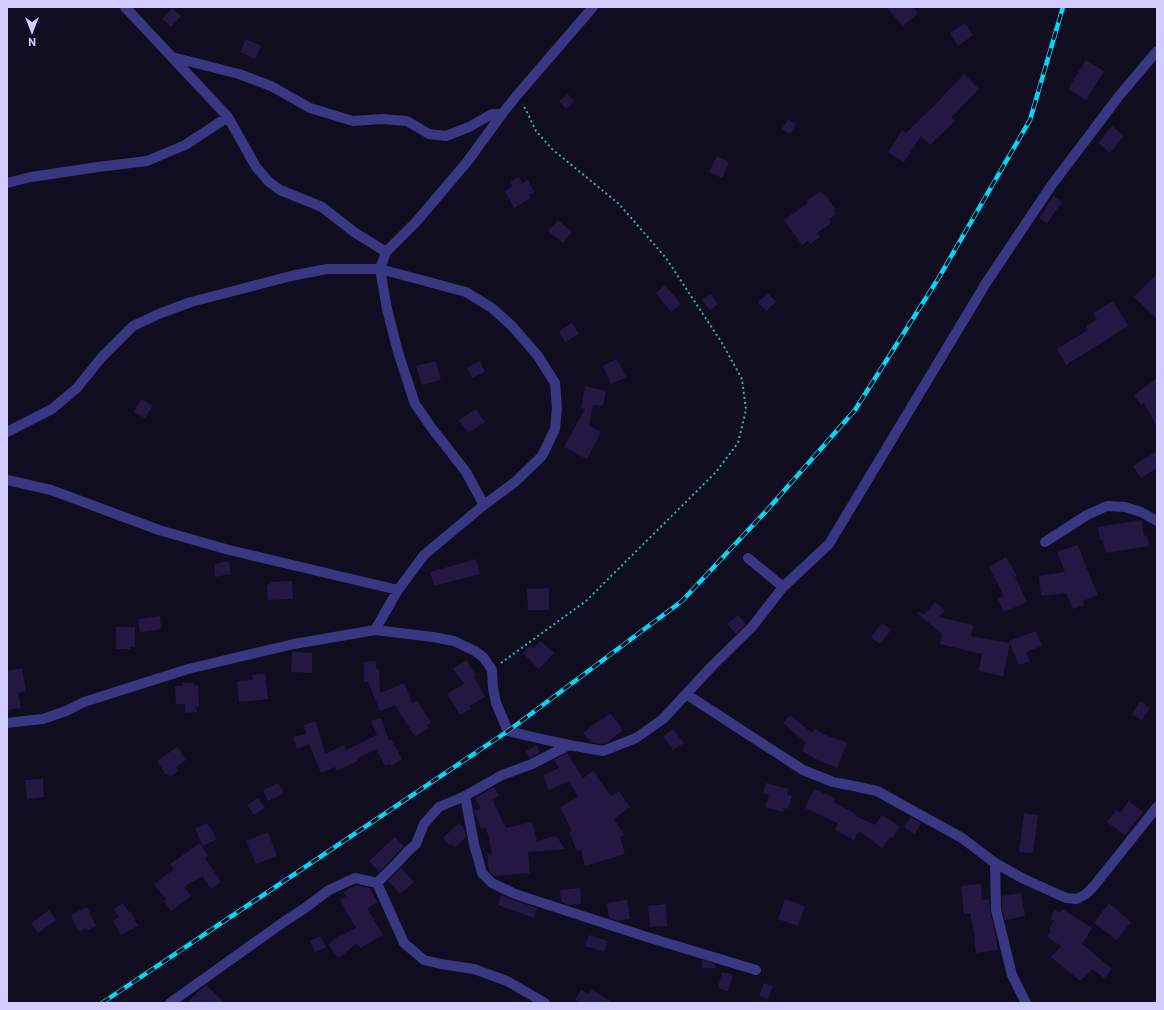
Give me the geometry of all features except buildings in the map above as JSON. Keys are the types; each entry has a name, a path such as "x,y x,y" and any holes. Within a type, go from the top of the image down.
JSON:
{"street":[{"path":"125,7 228,117 256,167 269,182 280,190 322,207 354,232 386,252"},
{"path":"484,504 466,472 415,404 398,352 387,309 380,269 386,252 416,222 467,162 518,94 593,7"},
{"path":"7,723 43,719 66,711 84,702 188,669 294,644 375,630 454,641 480,654 492,670 496,704 508,731 533,738 603,751 636,738 663,720 712,666 752,627 783,587 829,544 986,283 1051,186 1119,96 1157,51"},
{"path":"172,57 239,74 271,86 310,108 353,121 382,119 406,121 429,134 446,136 469,128 492,114 502,114"},
{"path":"7,183 39,176 147,161 185,145 228,117"},
{"path":"7,432 52,409 77,388 101,358 133,326 191,302 291,276 327,269 380,269 466,292 492,308 512,326 538,356 555,383 557,408 555,429 542,456 516,482 484,504 424,554 398,590 375,630"},
{"path":"7,480 51,490 159,530 229,550 398,590"},
{"path":"1045,542 1087,515 1107,506 1125,507 1141,512 1157,521"},
{"path":"748,558 783,587"},
{"path":"686,694 803,770 833,782 877,791 962,838 996,863 1024,879 1066,898 1077,898 1086,894 1157,807"},
{"path":"377,883 416,844 424,824 439,807 465,796 502,775 532,764 569,745"},
{"path":"465,796 474,844 482,872 492,883 515,894 647,937 756,970"},
{"path":"996,863 996,910 1012,975 1026,1003"},
{"path":"170,1003 329,890 355,878 377,883"},
{"path":"377,883 404,943 424,960 474,969 507,981 545,1003"}],"path":[{"path":"492,670 586,601 716,472 738,443 746,410 742,379 722,344 666,258 619,204 552,149 536,131 518,94"}],"railway":[{"path":"102,1003 508,731 682,601 768,509 855,410 938,279 1030,120 1063,7"}]}
